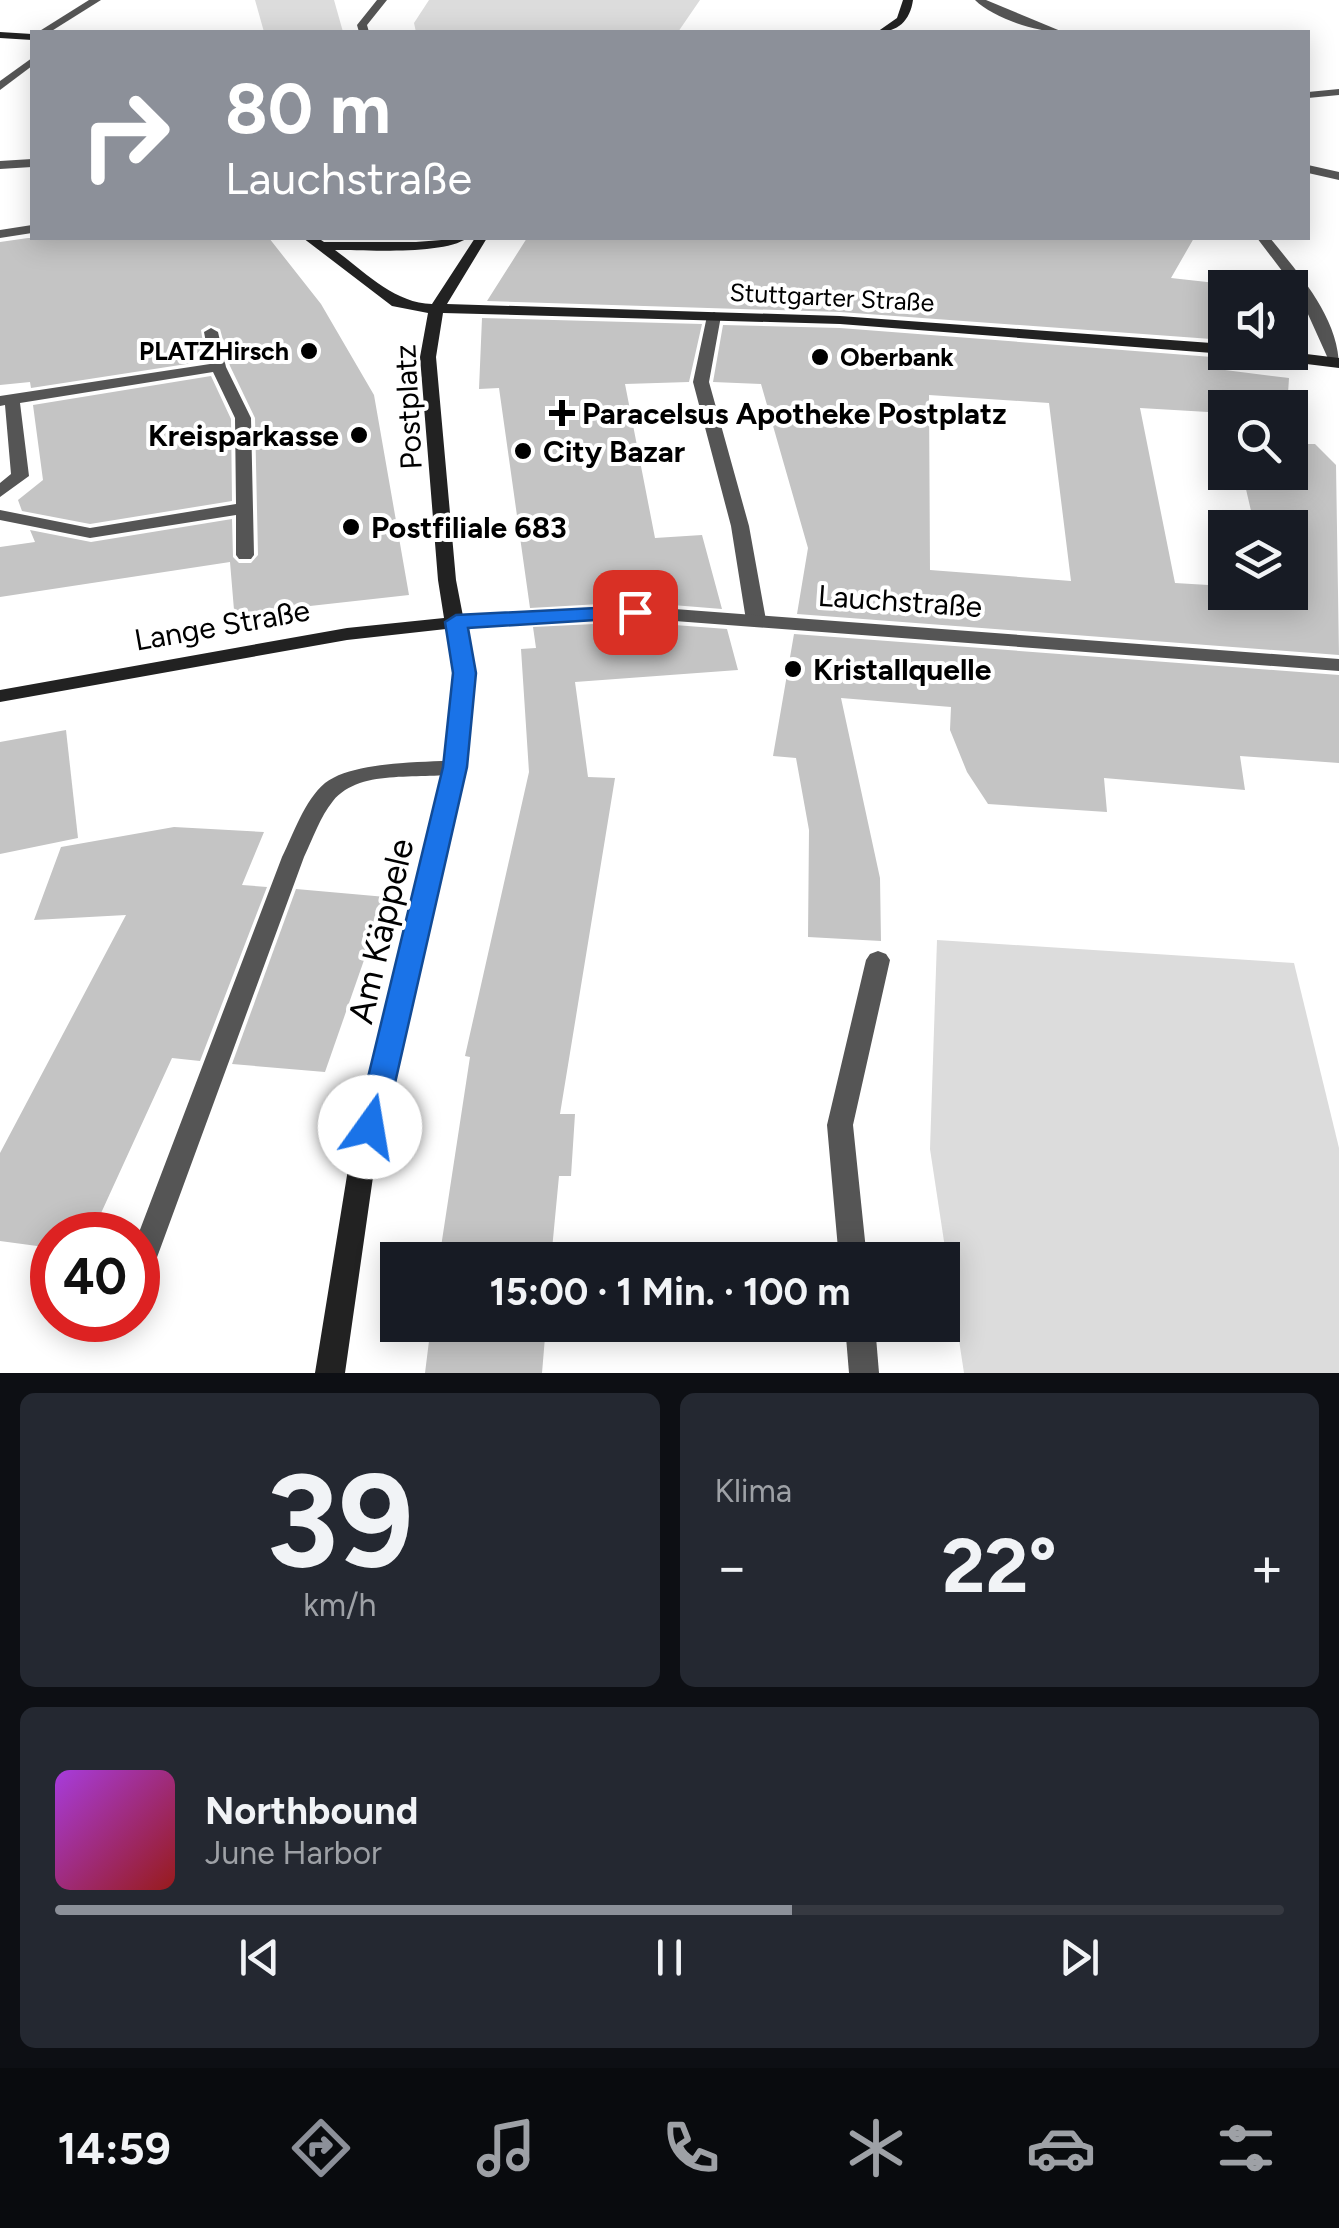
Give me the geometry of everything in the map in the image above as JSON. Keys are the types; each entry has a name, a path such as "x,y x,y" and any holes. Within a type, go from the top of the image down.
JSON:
{"main road":[{"path":"886,30 900,23 908,0"},
{"path":"0,35 30,37"},
{"name":"Postplatz","path":"456,622 447,580 428,357 436,310 480,240"},
{"name":"Postplatz","path":"316,242 415,242"},
{"name":"Postplatz","path":"316,242 396,302 436,310"},
{"name":"Stuttgarter Straße","path":"436,310 840,320 1208,349"},
{"path":"1308,359 1339,363"},
{"name":"Lange Straße","path":"0,696 347,634 456,622"},
{"name":"Am Käppele","path":"330,1373 362,1163 455,767 464,673 456,622"}],"street":[{"path":"46,30 96,0"},
{"path":"363,30 362,26 382,0"},
{"path":"980,0 988,7 1052,30"},
{"path":"0,87 30,63"},
{"path":"1310,96 1339,92"},
{"path":"0,165 30,162"},
{"path":"1310,170 1339,176"},
{"path":"0,234 30,230"},
{"path":"1265,240 1305,291 1339,363"},
{"path":"714,316 701,382 740,526 756,620"},
{"path":"211,332 218,367 244,418 245,554"},
{"path":"0,492 20,476 6,400 218,367"},
{"path":"0,515 90,532 245,508"},
{"name":"Lauchstraße","path":"456,622 635,612 1339,665"},
{"path":"160,1212 293,857 316,811 331,790 349,779 455,767"},
{"path":"851,1242 840,1125 878,960"},
{"path":"861,1342 864,1373"}],"shaded area":[{"path":"255,0 334,0 342,30 263,30"},
{"path":"429,0 700,0 679,30 416,30 414,23"},
{"path":"937,940 1294,963 1339,1148 1339,1373 964,1373 959,1342 960,1242 944,1242 930,1149"}],"building":[{"path":"28,238 271,240 321,304 374,395 409,595 301,607 301,613 235,622 230,562 0,597 0,547 35,542 30,530 91,542 232,519 233,557 239,563 251,563 258,555 255,418 230,366 220,329 209,325 201,330 206,361 31,388 30,382 0,385 0,242"},
{"path":"526,240 1193,240 1171,278 1208,282 1208,339 840,312 487,301"},
{"path":"482,318 702,324 689,382 625,384 655,538 702,535 722,609 635,602 530,608 499,388 479,389"},
{"path":"723,325 840,328 1208,357 1208,370 1289,378 1288,390 1208,390 1208,412 1140,408 1175,583 1208,585 1208,610 1308,610 1308,510 1251,510 1246,490 1308,490 1308,444 1315,444 1336,465 1339,655 797,614 808,548 761,384 713,382","holes":["929,395 1049,403 1071,581 930,570"]},
{"path":"211,376 231,419 232,501 90,524 22,511 18,500 43,480 33,405"},
{"path":"635,622 727,629 738,670 575,682 588,777 615,778 560,1114 575,1114 571,1176 559,1176 553,1242 442,1242 470,1057 465,1056 529,772 521,649 536,648 533,627"},
{"path":"794,634 1339,675 1339,763 1240,756 1245,790 1104,778 1107,812 988,804 967,772 950,730 951,707 841,698 880,878 881,941 808,937 809,830 796,758 773,756"},
{"path":"66,730 78,838 0,854 0,742"},
{"path":"174,827 264,832 242,885 267,887 200,1061 172,1058 102,1212 30,1212 30,1245 0,1241 0,1153 126,915 34,920 61,847"},
{"path":"296,889 386,897 325,1072 232,1064"},
{"path":"429,1342 545,1342 542,1373 425,1373"}],"place":[{"name":"PLATZHirsch","path":"309,351"},
{"name":"Oberbank","path":"820,357"},
{"name":"Paracelsus Apotheke Postplatz","path":"562,413"},
{"name":"Kreisparkasse","path":"359,435"},
{"name":"City Bazar","path":"523,451"},
{"name":"Postfiliale 683","path":"351,527"},
{"name":"Kristallquelle","path":"793,669"}],"route":[{"path":"370,1127 455,767 464,673 456,622 635,612"}]}
